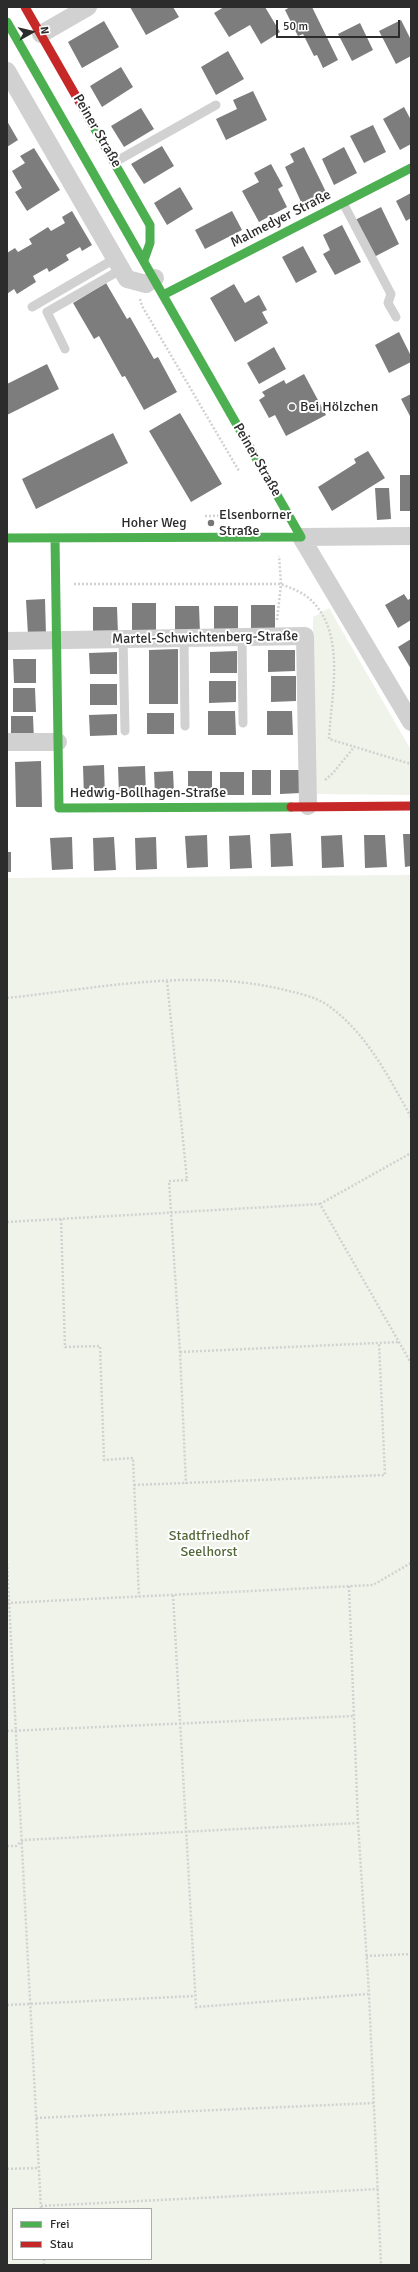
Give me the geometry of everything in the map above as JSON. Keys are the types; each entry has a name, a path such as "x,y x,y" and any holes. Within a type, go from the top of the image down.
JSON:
{"street":[{"name":"Peiner Straße","path":"25,7 150,225 150,243 144,260"},
{"path":"41,34 88,7"},
{"name":"Peiner Straße","path":"7,22 301,537 411,722"},
{"path":"7,71 127,278 146,284 154,278"},
{"name":"Malmedyer Straße","path":"164,295 411,168"},
{"path":"301,537 411,536"},
{"name":"Hoher Weg","path":"7,538 301,537"},
{"name":"Hedwig-Bollhagen-Straße","path":"55,538 59,808 411,806"},
{"name":"Martel-Schwichtenberg-Straße","path":"7,641 305,636 308,806"},
{"path":"7,742 58,742"}],"lane":[{"path":"115,162 216,105"},
{"path":"343,203 391,294 388,303 396,317"},
{"path":"32,307 119,264"},
{"path":"65,349 47,312 119,264"},
{"path":"184,638 184,726"},
{"path":"242,638 243,723"},
{"path":"123,639 125,731"}],"path":[{"path":"275,637 281,584 277,536"},
{"path":"308,786 319,784 334,773 355,746"},
{"path":"7,998 167,981 204,979 245,983 301,994 328,1005 352,1026 374,1052 411,1116"},
{"path":"167,981 187,1180 168,1181 180,1352 186,1484"},
{"path":"7,1222 320,1204 411,1152"},
{"path":"320,1204 411,1363"},
{"path":"61,1219 65,1347 100,1346 104,1460 133,1458 139,1597"},
{"path":"180,1352 399,1342"},
{"path":"134,1485 385,1475 379,1343"},
{"path":"7,1563 8,1603 23,1840 40,2208 378,2189"},
{"path":"8,1603 374,1585 411,1563"},
{"path":"349,1586 358,1823 369,1994 381,2265"},
{"path":"173,1595 196,2007 369,1994"},
{"path":"7,1731 354,1716"},
{"path":"7,1846 16,1846 23,1840 358,1823"},
{"path":"366,1956 411,1954"},
{"path":"7,2005 195,1996"},
{"path":"36,2118 374,2103"},
{"path":"7,2170 38,2168"}],"green space":[{"path":"329,608 411,750 411,795 314,794 313,617"},
{"name":"Stadtfriedhof Seelhorst","path":"411,875 411,2265 7,2265 7,878"}],"building":[{"path":"130,7 173,7 179,17 146,35"},
{"path":"224,7 265,7 280,32 261,44 250,25 229,37 214,13"},
{"path":"290,7 312,7 338,60 323,68 317,55 314,56 303,34 298,36 285,10"},
{"path":"401,20 411,40 411,56 396,64 379,31"},
{"path":"104,21 119,47 82,68 68,42"},
{"path":"360,23 373,50 352,61 338,34"},
{"path":"228,51 244,79 216,95 201,67"},
{"path":"121,67 133,87 102,107 90,86"},
{"path":"253,91 267,120 226,140 216,119 237,109 233,100"},
{"path":"404,107 411,120 411,144 400,150 383,119"},
{"path":"141,108 154,129 124,147 111,126"},
{"path":"7,121 18,140 7,147"},
{"path":"373,125 386,152 364,163 350,136"},
{"path":"162,146 174,166 144,184 131,164"},
{"path":"304,147 326,192 302,204 285,167 294,162 290,154"},
{"path":"344,147 357,173 334,185 322,159"},
{"path":"34,148 60,190 27,211 15,192 22,188 12,171 25,163 20,156"},
{"path":"271,164 283,186 278,189 287,207 259,222 242,191 259,182 254,173"},
{"path":"180,187 193,209 167,225 154,203"},
{"path":"411,193 411,218 406,221 396,201"},
{"path":"381,207 399,244 374,257 355,220"},
{"path":"72,211 92,245 82,251 80,247 66,255 69,260 49,272 47,268 33,276 36,282 17,294 14,289 7,294 7,253 15,248 18,252 32,244 29,239 48,227 51,231 65,223 62,217"},
{"path":"232,211 242,230 205,249 195,230"},
{"path":"342,225 361,262 335,275 323,254 330,250 323,235"},
{"path":"303,246 317,272 296,283 282,257"},
{"path":"106,283 127,319 130,317 154,359 158,357 177,392 144,410 125,376 122,377 99,336 94,339 73,303"},
{"path":"234,284 245,303 259,295 267,310 262,312 268,323 235,342 210,298"},
{"path":"399,332 411,356 411,362 389,373 375,345"},
{"path":"274,347 286,369 259,384 247,363"},
{"path":"47,364 59,389 7,415 7,384"},
{"name":"Bei Hölzchen","path":"304,374 326,415 286,436 275,415 269,418 259,400 265,396 262,392 284,380 286,384"},
{"path":"411,394 411,418 401,399"},
{"path":"180,413 222,484 191,502 149,431"},
{"path":"113,433 128,463 36,509 22,479"},
{"path":"368,451 385,478 332,511 318,487 356,463 354,459"},
{"path":"400,475 411,475 411,511 400,511"},
{"path":"375,488 389,488 391,519 377,520"},
{"path":"404,594 408,600 411,598 411,620 398,628 385,605"},
{"path":"45,599 46,635 28,635 26,600"},
{"path":"132,603 156,603 156,630 132,631"},
{"path":"251,605 275,605 275,632 251,633"},
{"path":"175,606 199,606 200,633 175,633"},
{"path":"214,606 238,606 238,633 214,633"},
{"path":"93,607 117,607 118,634 93,634"},
{"path":"411,639 411,669 398,647"},
{"path":"178,649 178,704 149,704 149,650"},
{"path":"268,650 295,650 295,671 268,672"},
{"path":"237,651 237,673 210,673 210,652"},
{"path":"117,652 117,674 90,674 89,653"},
{"path":"13,659 36,659 36,683 14,683"},
{"path":"271,676 296,676 296,701 271,702"},
{"path":"209,681 236,681 236,702 209,703"},
{"path":"90,684 117,684 117,705 90,705"},
{"path":"13,688 35,688 36,712 13,712"},
{"path":"208,711 235,711 236,735 208,735"},
{"path":"267,711 292,711 293,735 267,735"},
{"path":"147,713 174,713 174,734 147,734"},
{"path":"117,714 117,735 90,736 89,715"},
{"path":"11,716 33,716 34,740 11,740"},
{"path":"41,761 42,807 16,807 15,762"},
{"path":"104,765 105,798 84,798 83,766"},
{"path":"145,766 146,793 119,794 118,767"},
{"path":"252,770 271,770 271,795 252,795"},
{"path":"280,770 301,770 301,793 280,794"},
{"path":"173,771 174,793 155,794 154,772"},
{"path":"188,771 212,771 212,796 188,796"},
{"path":"220,772 244,772 244,795 220,795"},
{"path":"291,833 293,866 271,867 270,834"},
{"path":"403,834 411,834 411,866 405,867"},
{"path":"207,835 208,867 187,868 185,836"},
{"path":"250,835 252,868 230,869 229,836"},
{"path":"342,835 344,867 322,868 321,836"},
{"path":"364,835 385,835 387,867 365,868"},
{"path":"72,837 73,869 52,870 50,838"},
{"path":"114,837 116,870 94,871 93,838"},
{"path":"156,837 157,869 136,870 135,838"},
{"path":"7,852 11,852 11,872 7,872"}],"traffic: fast":[{"path":"7,22 301,537"},
{"path":"92,124 150,225 150,243 144,260"},
{"path":"163,295 411,168"},
{"path":"7,538 301,537"},
{"path":"55,538 59,808 291,807"}],"traffic: jam":[{"path":"25,7 92,124"},
{"path":"291,807 411,806"}],"place":[{"name":"Bei Hölzchen","path":"292,407"},
{"name":"Elsenborner Straße","path":"211,523"}]}
